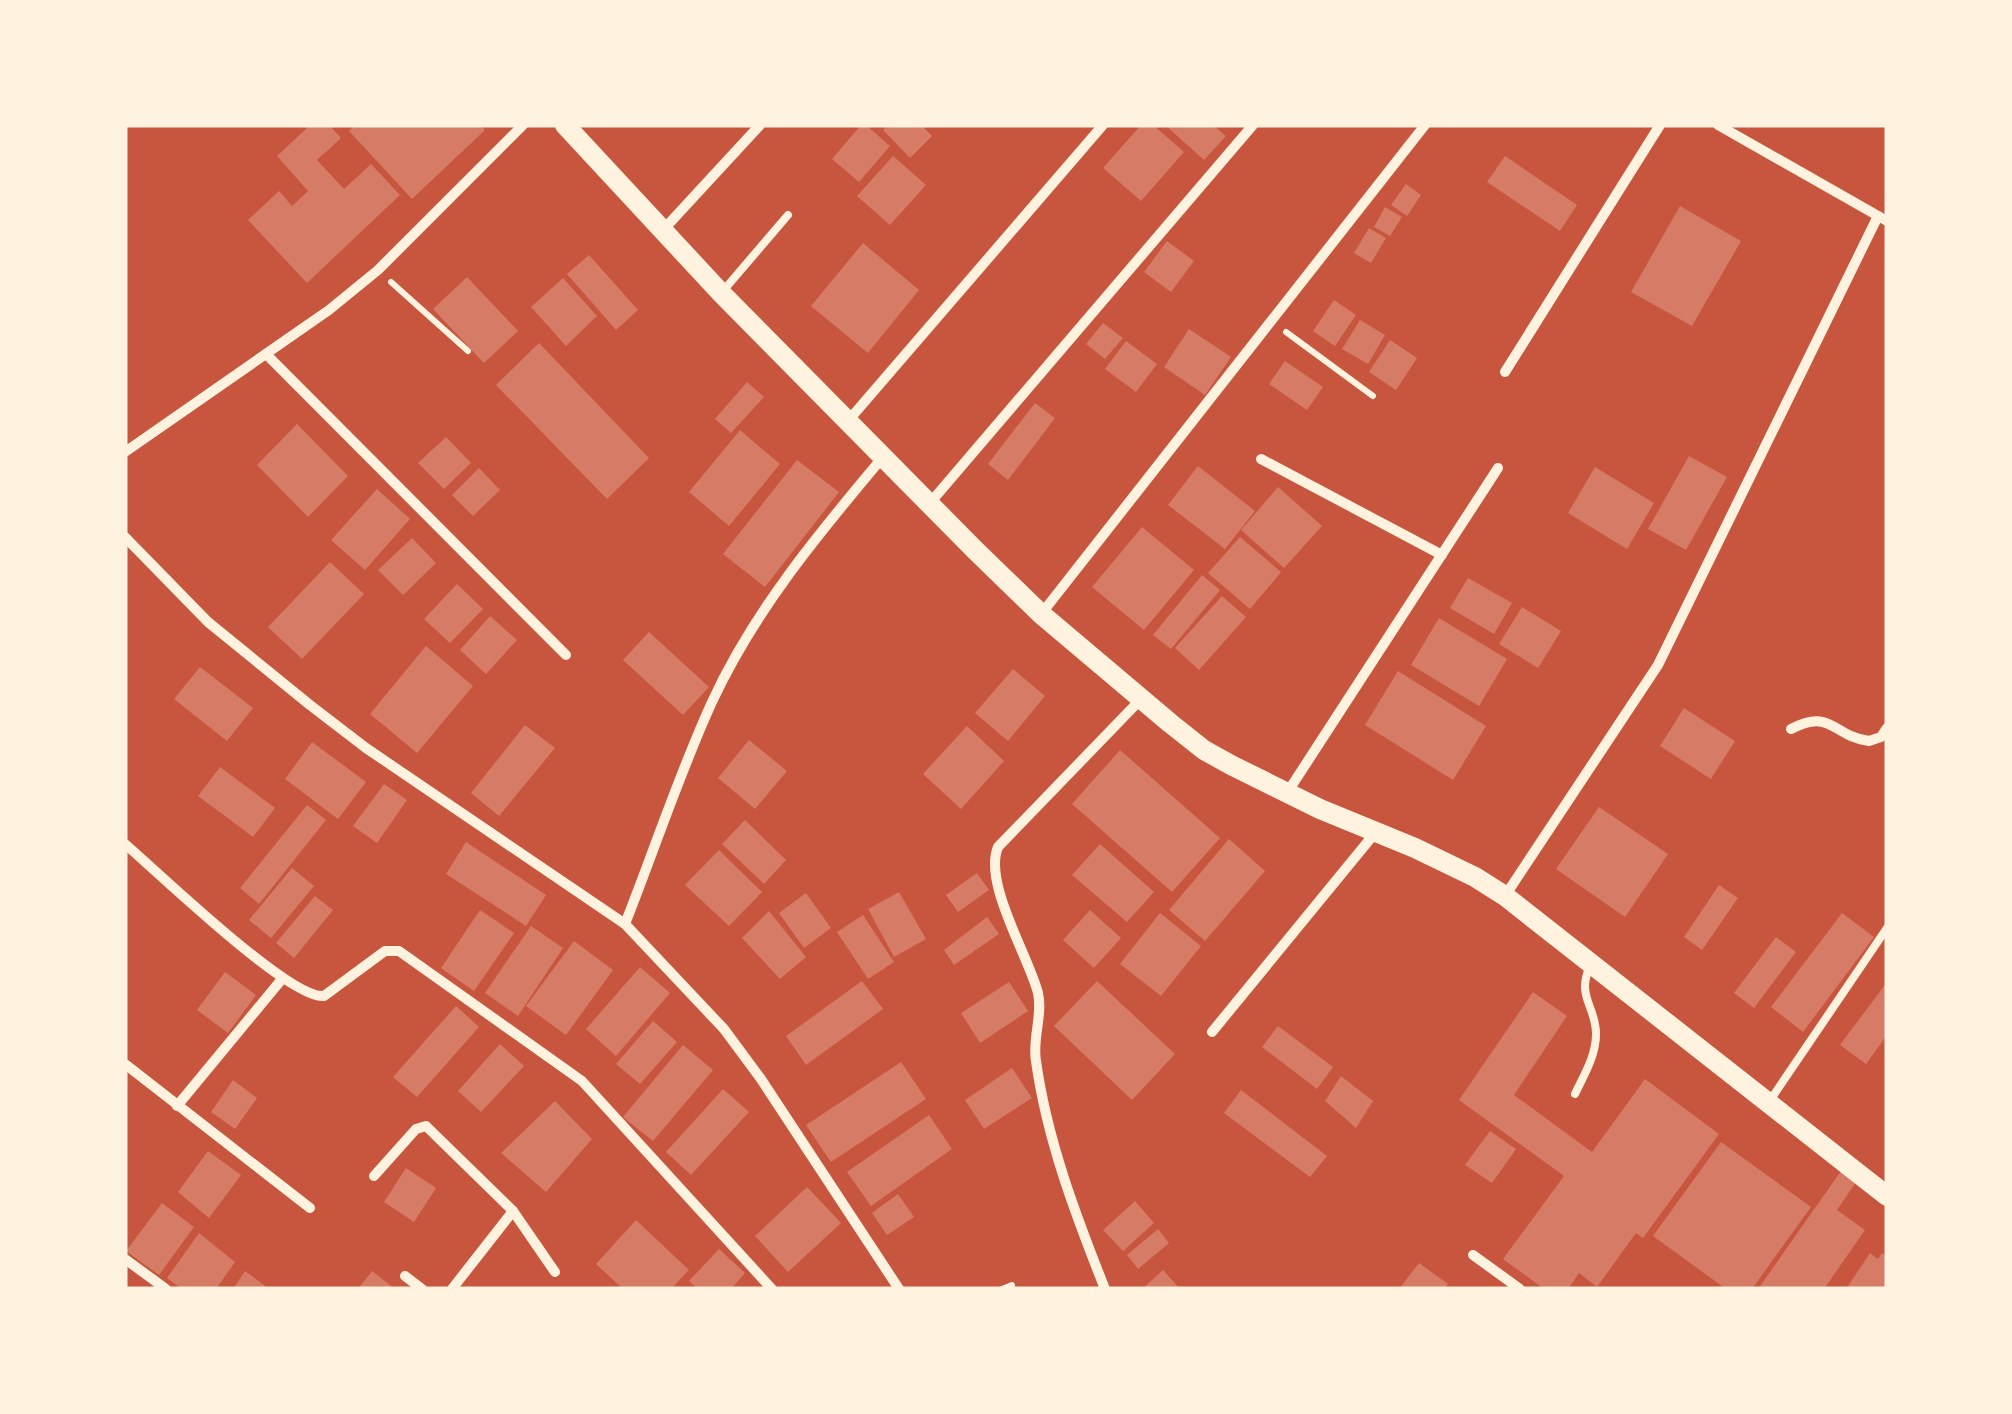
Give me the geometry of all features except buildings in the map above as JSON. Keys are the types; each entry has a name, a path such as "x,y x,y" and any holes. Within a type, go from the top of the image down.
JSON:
{"main road":[{"path":"565,125 721,293 1041,614 1204,750 1287,793 1476,878 1504,896 1887,1196"}],"street":[{"path":"125,452 329,310 378,270 523,125"},
{"path":"664,229 760,125"},
{"path":"848,421 1103,125"},
{"path":"930,503 1253,125"},
{"path":"1041,614 1425,125"},
{"path":"1505,372 1660,125"},
{"path":"1504,896 1658,666 1883,218 1718,125"},
{"path":"266,354 566,655"},
{"path":"625,924 712,701 766,607 812,541 882,457"},
{"path":"1262,459 1442,555"},
{"path":"1287,793 1498,468"},
{"path":"125,538 208,622 310,706 625,924 724,1029 899,1289"},
{"path":"1105,1289 1068,1195 1036,1065 1038,992 996,880 993,859 998,848 1142,698"},
{"path":"1791,729 1810,719 1820,720 1860,740 1876,740 1887,728"},
{"path":"1212,1032 1375,832"},
{"path":"125,844 282,979 313,996 324,996 385,951 399,951 582,1081 772,1289"},
{"path":"177,1106 282,979"},
{"path":"125,1064 310,1208"},
{"path":"374,1176 422,1126 432,1131 514,1211 554,1272"},
{"path":"452,1289 514,1211"},
{"path":"1473,1255 1520,1289"},
{"path":"125,1259 166,1289"},
{"path":"405,1276 422,1289"}],"lane":[{"path":"721,293 788,215"},
{"path":"1768,1103 1887,928"},
{"path":"1575,1094 1593,1056 1596,1031 1583,989 1591,962"}],"path":[{"path":"378,270 468,351"},
{"path":"1270,320 1374,396"},
{"path":"1002,1289 1012,1285"}]}
